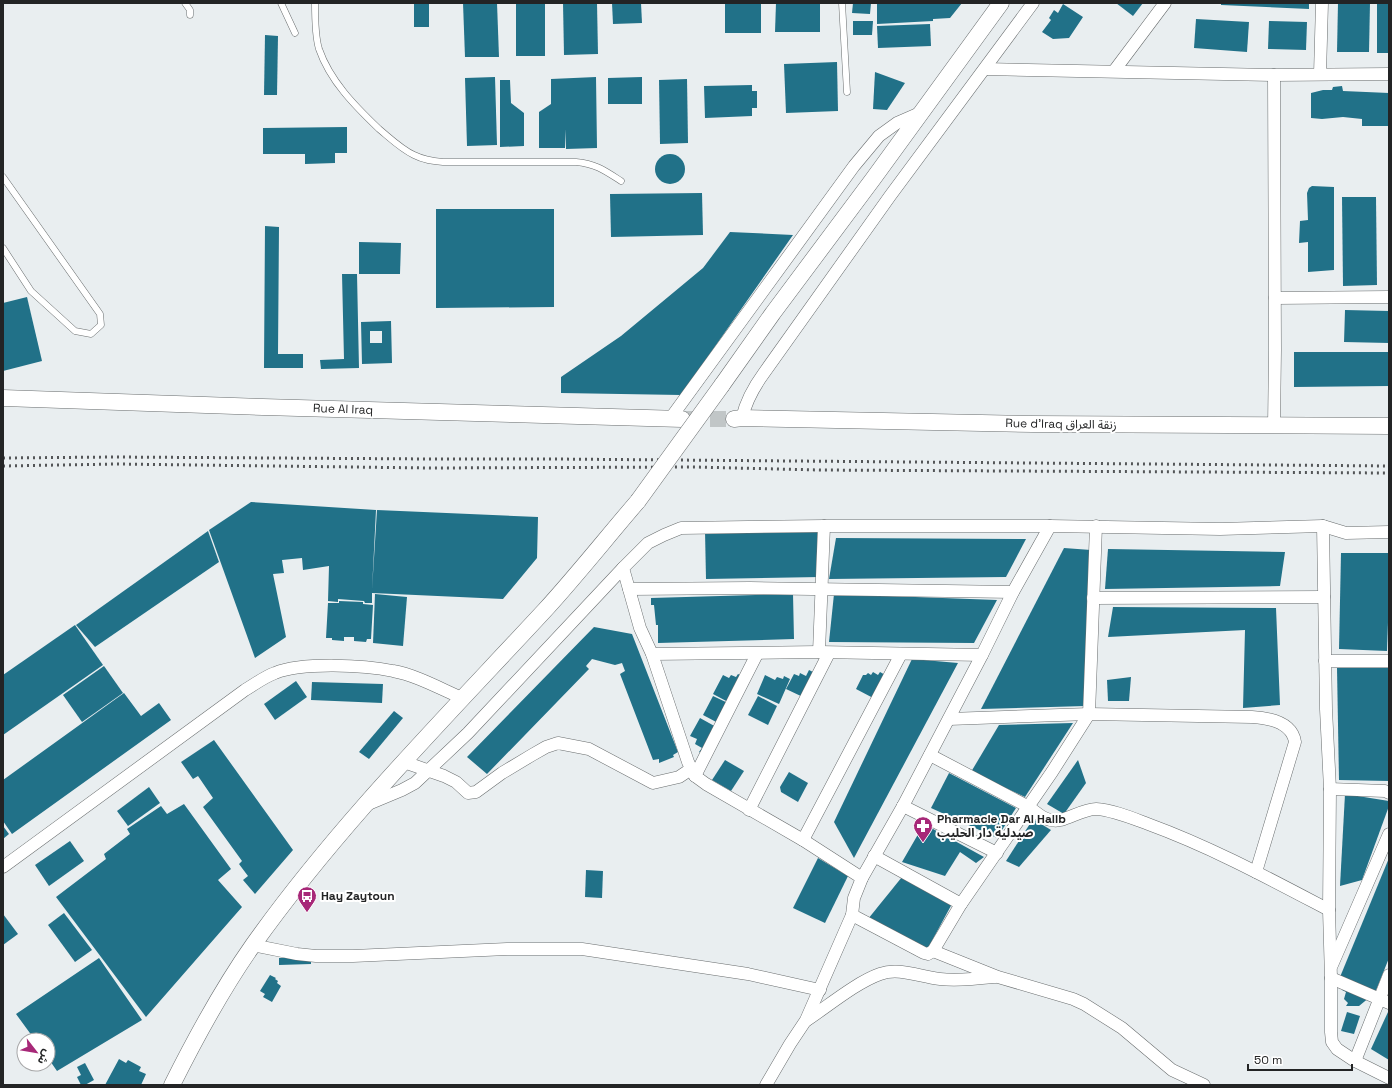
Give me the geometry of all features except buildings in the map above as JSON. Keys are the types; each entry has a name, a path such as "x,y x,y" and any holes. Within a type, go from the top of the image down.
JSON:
{"main road":[{"path":"172,1085 225,986 252,945 329,847 365,805 462,698 547,608 638,501 1001,3"},
{"name":"Rue Al Iraq","path":"3,398 279,408 676,419"},
{"name":"Rue d'Iraq زنقة العراق","path":"738,418 1033,424 1389,426"}],"street":[{"path":"738,418 752,389 890,196 985,69 1032,3"},
{"path":"1114,71 1165,3"},
{"path":"1320,74 1322,3"},
{"path":"985,69 1274,75 1389,74"},
{"path":"1274,75 1274,426"},
{"path":"676,419 854,166 879,136 897,123 920,113"},
{"path":"1275,298 1389,297"},
{"path":"749,810 824,653 822,589 824,526"},
{"path":"365,805 415,783 468,733 648,543 681,528 824,526 1096,526 1220,528 1323,526 1346,533 1389,532"},
{"path":"766,1085 806,1020 820,990 852,915 854,898 862,878 930,755 1013,592 1050,526"},
{"path":"852,915 924,953 928,954 933,951 961,904 1071,743 1089,714 1096,526"},
{"path":"1323,526 1325,661 1330,789 1329,910 1332,1042 1337,1049 1355,1061 1389,1078"},
{"path":"623,568 640,628 652,654 693,772 706,784 803,840 862,878"},
{"path":"628,590 750,588 1013,592"},
{"path":"1093,598 1324,597"},
{"path":"652,654 824,653 982,655"},
{"path":"404,762 429,769 456,782 468,793 476,792 502,773 532,755 546,747 558,743 589,749 653,783 679,777 693,772 757,654"},
{"path":"803,840 901,654"},
{"path":"1325,661 1389,662"},
{"path":"3,867 245,690 275,673 298,668 321,666 354,666 394,671 425,682 462,698"},
{"path":"948,719 1089,714 1265,718 1283,724 1292,732 1295,742 1256,872"},
{"path":"930,755 1028,807 1043,817 1056,821 1093,809 1109,811 1168,832 1256,872 1329,910"},
{"path":"1330,789 1385,791 1389,793"},
{"path":"902,806 997,853"},
{"path":"1331,973 1389,834"},
{"path":"874,856 961,904"},
{"path":"252,945 297,954 331,956 507,949 582,949 748,974 820,990"},
{"path":"933,951 998,977 1084,1004 1122,1028 1172,1070 1204,1085"},
{"path":"806,1020 866,980 881,974 898,972 940,979 964,980 998,977"},
{"path":"1331,973 1384,1001"},
{"path":"1355,1061 1384,1001 1389,975"}],"lane":[{"path":"185,3 190,10 190,15"},
{"path":"282,3 295,33"},
{"path":"315,3 318,48 329,72 344,93 369,119 395,143 412,154 427,160 443,162 590,163 603,169 621,181"},
{"path":"842,3 847,92"},
{"path":"3,177 100,314 101,325 91,334 75,331 31,291 3,248"}],"tunnel":[{"path":"686,419 734,419"}],"railway":[{"path":"3,458 115,457 554,459 1389,466"},
{"path":"3,466 117,464 429,468 694,467 819,470 1389,473"}],"place":[{"name":"Pharmacie Dar Al Halib صيدلية دار الحليب","path":"923,843"},
{"name":"Hay Zaytoun","path":"307,913"}]}
